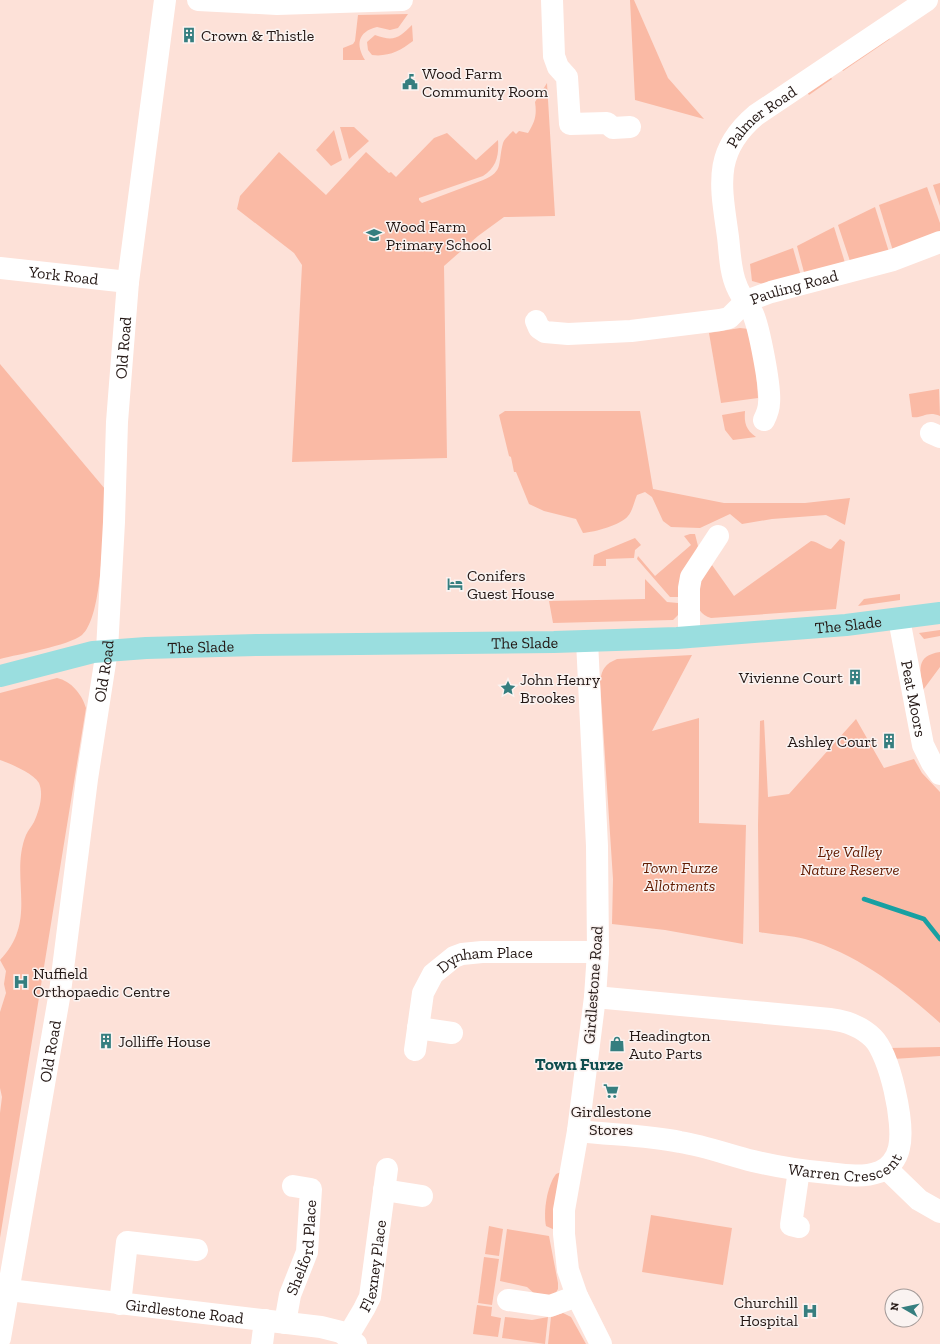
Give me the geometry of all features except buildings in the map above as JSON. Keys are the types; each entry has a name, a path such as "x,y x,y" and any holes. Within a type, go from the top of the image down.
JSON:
{"main road":[{"name":"The Slade","path":"0,676 93,652 107,650 205,646 587,641 689,637 846,625 940,613"}],"street":[{"name":"Old Road","path":"0,1338 60,992 87,778 107,650 114,522 117,422 128,282 165,0"},
{"path":"198,0 277,4 402,0"},
{"path":"552,0 554,56 558,67 567,77 562,124 607,123 613,128 630,127"},
{"name":"Palmer Road","path":"764,420 770,401 765,367 758,329 753,314 737,288 732,270 721,191 724,162 735,137 756,115 927,0"},
{"name":"Pauling Road","path":"536,321 540,328 545,332 568,334 632,331 720,320 729,318 746,301 771,292 893,260 940,242"},
{"name":"York Road","path":"0,268 128,282"},
{"path":"689,637 689,588 692,577 718,536"},
{"name":"Peat Moors","path":"899,619 923,745 932,764 940,774"},
{"name":"Girdlestone Road","path":"587,641 588,687 597,846 598,952 596,997 578,1131 564,1210 564,1234 568,1270 577,1296 601,1344"},
{"name":"Dynham Place","path":"415,1050 421,1000 426,986 433,974 454,957 462,954 482,952 598,952"},
{"name":"Warren Crescent","path":"578,1131 682,1142 754,1161 799,1170 852,1176 871,1174 887,1169 900,1147 897,1103 887,1060 882,1050 866,1031 841,1021 596,997"},
{"path":"418,1028 452,1033"},
{"path":"887,1169 919,1200 940,1212"},
{"path":"799,1170 791,1225 799,1226"},
{"name":"Flexney Place","path":"352,1340 370,1297 385,1180 422,1196"},
{"name":"Shelford Place","path":"275,1322 290,1295 305,1261 308,1240 308,1205 311,1189 293,1186"},
{"path":"120,1304 127,1242 197,1250"},
{"name":"Girdlestone Road","path":"9,1290 334,1329 352,1340"},
{"path":"508,1300 550,1306 577,1296"},
{"path":"262,1344 275,1322"}],"green space":[{"path":"630,0 634,0 668,78 704,119 635,100"},
{"path":"408,14 398,28 390,30 377,27 365,32 360,40 360,49 365,60 343,60 343,48 353,44 355,41 358,15"},
{"path":"412,25 413,41 403,48 383,55 372,55 368,50 367,42 375,35 387,38 396,38"},
{"path":"888,36 890,39 843,71 841,68"},
{"path":"830,76 832,79 809,95 807,92"},
{"path":"547,83 555,216 504,217 478,236 444,266 447,458 292,462 302,265 294,253 237,209 240,196 279,152 326,195 366,152 389,173 391,172 396,177 434,138 447,133 476,160 498,140 496,160 488,172 483,176 419,198 422,203 478,182 492,175 500,163 501,151 506,138 513,131 516,134 519,131 528,133 536,115 535,102"},
{"path":"340,127 354,127 369,141 349,159"},
{"path":"334,130 342,160 331,166 316,150"},
{"path":"940,183 940,206 933,185"},
{"path":"927,187 940,223 940,233 893,251 879,205"},
{"path":"875,207 889,252 851,264 838,225"},
{"path":"834,227 846,266 805,276 797,246"},
{"path":"793,248 801,276 763,284 752,281 750,264"},
{"path":"740,328 753,331 758,398 721,403 709,333"},
{"path":"0,364 105,489 101,566 95,608 89,625 82,635 66,643 0,659"},
{"path":"939,389 940,416 928,414 919,417 912,417 909,394"},
{"path":"505,411 640,411 653,489 724,503 805,503 850,498 845,525 826,515 772,519 742,524 730,514 700,528 671,527 663,521 652,497 645,492 637,495 631,511 625,519 607,528 583,533 576,519 544,511 529,504 516,472 514,472 511,457 509,456 499,415"},
{"path":"745,411 746,426 756,437 733,440 725,430 722,415"},
{"path":"695,534 698,546 678,597 670,597 637,559 638,556 655,576 691,545 684,536"},
{"path":"635,538 641,545 635,550 634,558 606,559 606,566 593,566 594,555"},
{"path":"840,539 845,542 836,609 711,618 699,609 697,594 699,585 707,570 712,565 734,596 811,541 831,549"},
{"path":"645,579 667,602 678,603 678,615 673,620 553,623 549,601 645,599"},
{"path":"900,594 900,600 858,606 864,599"},
{"path":"940,630 940,636 924,639 919,633"},
{"path":"940,652 940,667 923,690 920,670 921,665 926,657"},
{"name":"Town Furze Allotments","path":"692,655 652,731 699,718 699,823 746,825 743,944 665,930 612,924 613,879 600,681 602,673 607,665 617,659"},
{"name":"Nuffield Orthopaedic Centre","path":"57,678 67,682 79,693 86,708 0,1238 0,1113 2,1097 0,1088 0,1012 6,993 4,984 6,971 0,960 12,945 18,930 21,914 20,867 22,851 26,835 38,813 41,793 39,783 36,779 21,769 0,760 0,693"},
{"name":"Lye Valley Nature Reserve","path":"856,719 884,768 914,759 922,773 940,792 940,1023 894,985 877,973 842,953 805,939 759,932 758,825 760,721 764,720 768,797 789,794"},
{"path":"940,1047 940,1056 893,1059 889,1048"},
{"path":"561,1172 555,1230 546,1226 545,1207 550,1185 556,1174"},
{"path":"651,1215 732,1228 723,1285 642,1272"},
{"path":"489,1226 503,1229 499,1256 485,1254"},
{"path":"507,1229 549,1236 558,1283 558,1289 554,1296 537,1296 527,1287 500,1281"},
{"path":"484,1257 499,1259 492,1305 478,1303"},
{"path":"477,1305 492,1307 491,1316 501,1318 498,1337 473,1334"},
{"path":"563,1313 571,1317 586,1344 548,1344 551,1317"},
{"path":"505,1317 532,1320 548,1317 545,1344 502,1338"}],"waterway":[{"path":"864,899 924,919 940,939"}],"place":[{"name":"Crown & Thistle","path":"189,35"},
{"name":"Wood Farm Community Room","path":"410,82"},
{"name":"Wood Farm Primary School","path":"374,235"},
{"name":"Conifers Guest House","path":"455,584"},
{"name":"Vivienne Court","path":"855,677"},
{"name":"John Henry Brookes","path":"508,688"},
{"name":"Ashley Court","path":"889,741"},
{"name":"Nuffield Orthopaedic Centre","path":"21,982"},
{"name":"Jolliffe House","path":"106,1041"},
{"name":"Headington Auto Parts","path":"617,1044"},
{"name":"Girdlestone Stores","path":"611,1091"},
{"name":"Churchill Hospital","path":"810,1311"}],"district":[{"name":"Town Furze","path":"579,1064"}]}
